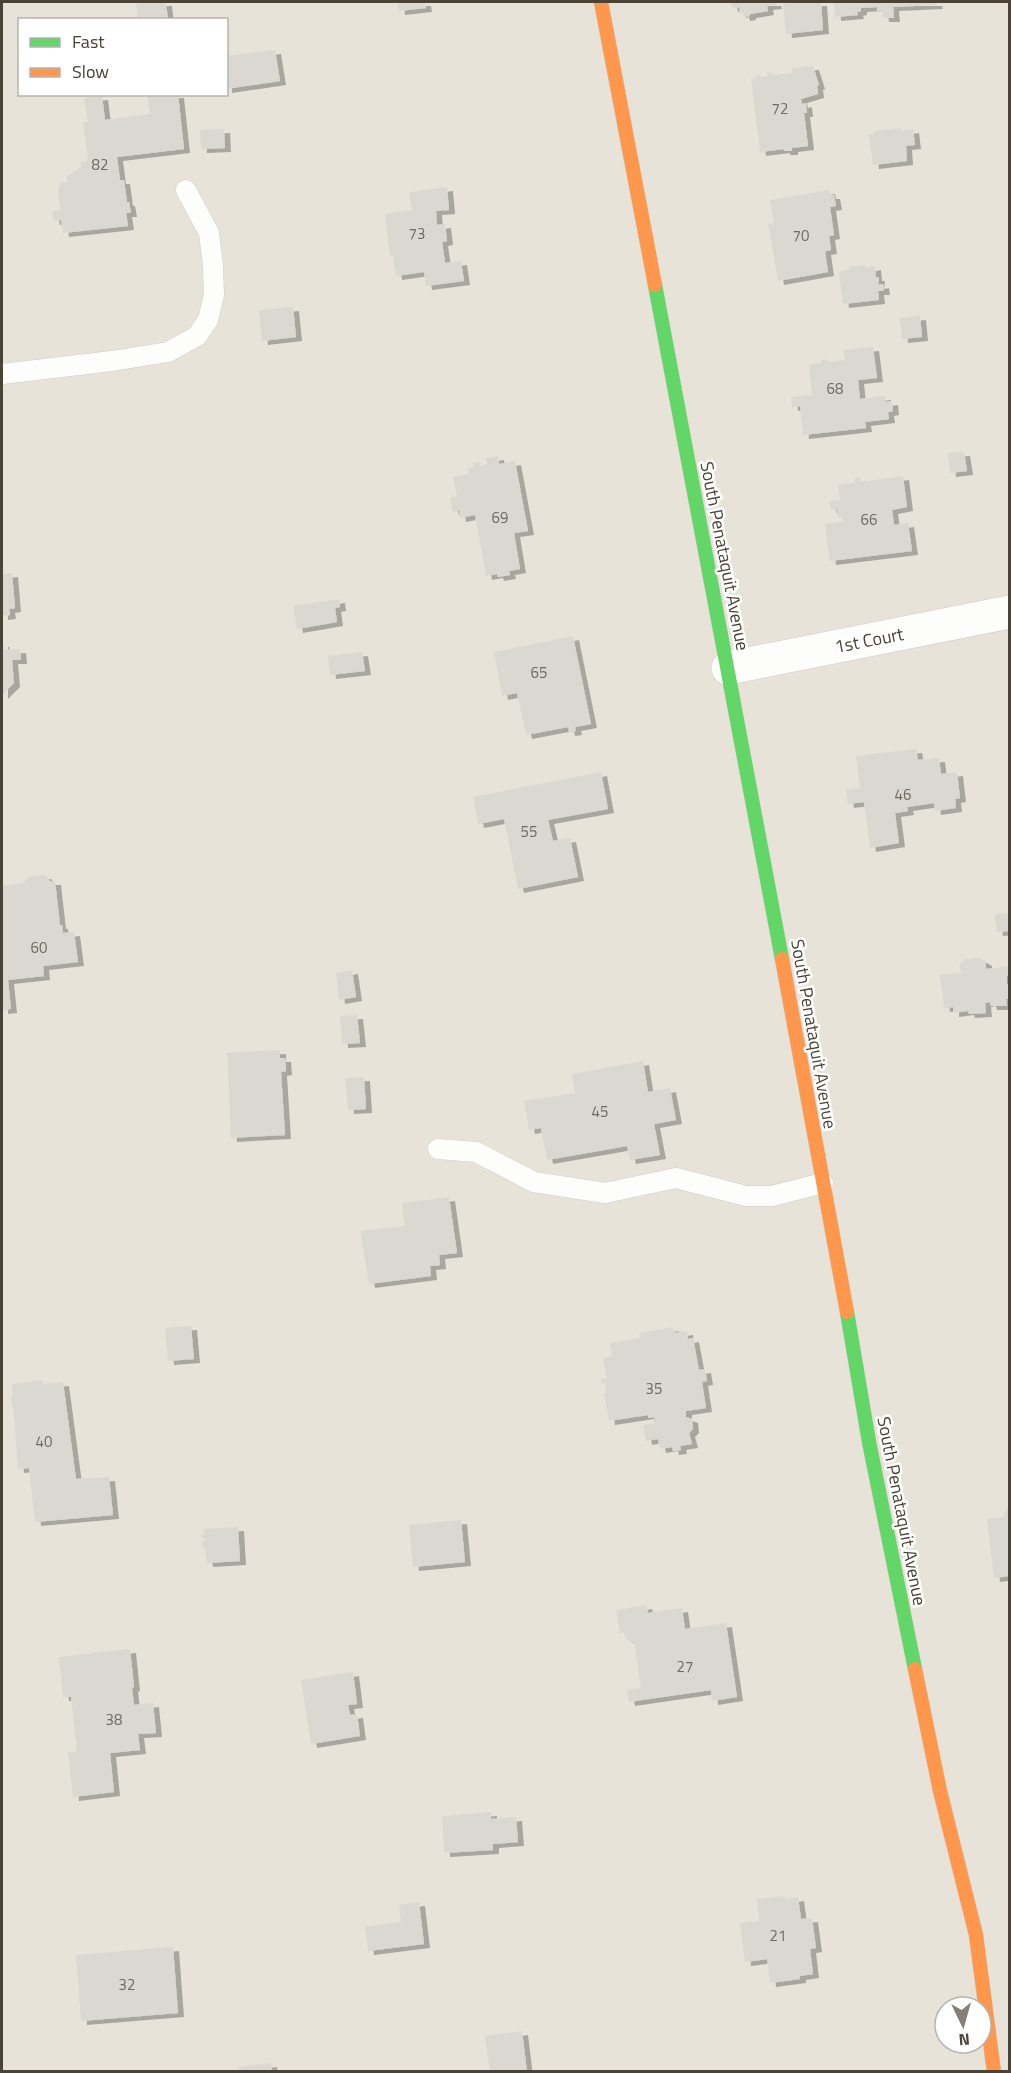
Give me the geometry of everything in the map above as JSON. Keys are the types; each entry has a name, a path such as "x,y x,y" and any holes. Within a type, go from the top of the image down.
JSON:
{"street":[{"name":"South Penataquit Avenue","path":"601,2 836,1246 869,1442 938,1779 976,1935 994,2072"},
{"name":"1st Court","path":"728,668 1010,612"}],"lane":[{"path":"2,374 168,352 197,336 208,320 214,295 213,266 209,233 186,190"},
{"path":"438,1149 476,1152 534,1182 605,1193 676,1178 746,1196 772,1196 823,1183"}],"shaded area":[{"path":"2,2 1009,2 1009,2071 2,2071"}],"building":[{"path":"136,2 166,2 168,18 138,18"},
{"path":"398,2 425,2 426,8 399,11"},
{"path":"731,2 775,2 776,5 767,6 768,11 744,17 743,13 740,14 739,7 732,8"},
{"path":"821,2 823,30 786,34 783,4"},
{"path":"834,2 936,2 937,5 893,7 894,18 883,18 882,11 877,11 877,7 861,8 861,11 857,12 858,15 835,17"},
{"path":"275,50 280,81 228,89 228,56"},
{"path":"813,66 819,85 817,86 818,94 801,99 802,104 806,103 807,113 804,113 808,146 792,148 792,151 784,151 784,149 760,152 751,79 757,78 756,75 767,77 767,73 772,73 772,75 793,73 792,68"},
{"path":"102,96 105,120 150,114 147,96 178,96 184,149 117,157 120,180 124,180 131,213 126,213 128,226 63,233 61,220 54,221 52,211 60,210 58,190 61,182 67,182 67,176 81,167 81,162 88,160 83,122 88,122 84,98"},
{"path":"901,128 902,131 913,129 915,145 906,146 907,161 873,165 869,135 874,134 874,131"},
{"path":"224,129 225,148 201,149 200,130"},
{"path":"447,187 449,210 436,211 437,225 445,224 447,241 442,242 445,263 461,261 464,281 426,286 424,272 396,276 393,256 390,256 385,214 412,210 409,192"},
{"path":"829,190 830,195 834,195 836,206 830,207 834,235 829,236 831,250 825,251 828,272 778,281 768,224 774,223 770,200"},
{"path":"865,265 865,268 875,266 876,277 879,277 878,285 883,284 884,291 878,291 879,300 843,304 839,272 849,270 849,267"},
{"path":"293,307 296,337 262,341 259,310"},
{"path":"920,316 922,337 902,339 900,318"},
{"path":"873,347 877,378 858,380 860,399 885,396 885,402 892,401 893,411 888,412 889,419 865,422 866,428 803,435 800,406 792,407 791,397 812,395 809,365 821,363 821,360 827,359 828,362 845,360 844,350"},
{"path":"964,452 967,471 950,473 948,453"},
{"path":"498,456 499,464 515,461 528,531 514,533 520,569 509,571 510,575 498,577 497,574 486,576 475,515 460,518 459,510 453,512 450,498 457,496 453,477 469,474 468,468 474,467 473,463 479,462 480,466 487,464 486,458"},
{"path":"903,476 907,507 892,510 894,525 908,523 912,551 830,561 825,524 844,521 844,517 838,518 837,509 831,510 829,501 840,500 838,485 855,483 855,478 860,477 861,482"},
{"path":"12,573 15,608 9,609 10,615 2,616 2,574"},
{"path":"339,599 340,607 335,608 337,622 297,629 293,606"},
{"path":"573,636 591,724 575,727 576,731 569,732 568,727 526,735 517,693 502,696 494,652"},
{"path":"2,643 4,650 20,649 21,660 12,660 14,683 2,695"},
{"path":"362,652 365,671 330,675 328,656"},
{"path":"916,749 918,760 939,758 941,774 957,772 960,798 955,799 956,808 935,811 934,803 907,807 908,811 895,813 899,843 870,848 864,802 848,804 846,790 860,788 856,756"},
{"path":"601,772 608,809 548,820 553,841 570,838 578,877 518,889 504,819 478,824 473,797"},
{"path":"45,875 50,881 55,881 60,925 62,925 63,933 74,932 78,962 43,966 44,976 8,980 11,1009 2,1010 2,886 23,883 28,877"},
{"path":"1010,913 1010,931 997,932 995,914"},
{"path":"979,958 986,962 986,969 1009,966 1010,975 1007,976 1007,984 1010,984 1010,999 1006,999 1007,1006 991,1006 990,1002 985,1003 986,1013 969,1014 968,1011 953,1013 953,1007 944,1008 940,975 961,973 959,965 965,959"},
{"path":"352,970 356,997 339,1000 336,973"},
{"path":"357,1015 360,1043 342,1044 340,1016"},
{"path":"280,1050 280,1058 285,1058 286,1071 281,1072 285,1135 231,1138 227,1053"},
{"path":"643,1061 648,1092 670,1088 676,1120 654,1124 660,1155 630,1160 627,1146 547,1160 541,1128 529,1130 524,1101 575,1093 572,1074"},
{"path":"364,1077 366,1109 348,1110 345,1078"},
{"path":"449,1197 457,1253 439,1255 440,1265 430,1266 431,1276 369,1284 360,1231 405,1226 402,1203"},
{"path":"191,1326 194,1359 168,1361 165,1328"},
{"path":"673,1327 674,1333 687,1331 688,1339 693,1338 699,1370 705,1369 707,1381 702,1382 706,1408 686,1411 686,1417 692,1419 693,1429 689,1433 692,1444 680,1446 681,1450 673,1451 672,1447 660,1449 658,1439 646,1441 643,1425 655,1423 654,1417 648,1418 648,1415 609,1421 604,1393 606,1393 605,1383 602,1384 601,1379 607,1378 603,1358 612,1356 610,1343 640,1338 639,1333"},
{"path":"43,1380 43,1384 63,1382 76,1479 109,1477 113,1515 35,1522 29,1468 18,1469 11,1398 12,1384"},
{"path":"1010,1506 1009,1576 994,1578 987,1519 1005,1517 1004,1512"},
{"path":"461,1520 465,1562 413,1567 409,1525"},
{"path":"238,1527 240,1561 207,1563 205,1548 202,1548 202,1541 205,1541 205,1538 201,1535 205,1534 204,1529"},
{"path":"646,1605 648,1613 682,1608 685,1629 726,1623 737,1697 712,1701 711,1690 629,1702 627,1690 641,1688 634,1642 631,1643 625,1637 624,1632 620,1633 616,1610"},
{"path":"130,1649 134,1705 153,1703 156,1733 138,1734 140,1750 110,1753 114,1792 73,1797 68,1752 77,1751 71,1697 63,1697 59,1657"},
{"path":"353,1672 357,1704 348,1705 350,1715 357,1714 360,1736 311,1744 301,1680"},
{"path":"491,1812 491,1819 516,1817 518,1842 493,1844 493,1850 444,1853 442,1816"},
{"path":"785,1896 785,1899 798,1897 801,1919 812,1918 816,1948 810,1949 813,1974 800,1976 800,1979 770,1983 767,1959 745,1962 740,1923 759,1921 757,1899"},
{"path":"419,1902 424,1944 368,1951 365,1927 401,1922 399,1905"},
{"path":"173,1947 178,2013 81,2021 76,1955"},
{"path":"522,2031 527,2072 490,2072 485,2036"},
{"path":"271,2063 272,2072 239,2072 239,2067"}],"traffic: fast":[{"path":"655,285 782,959"},
{"path":"847,1312 869,1442 915,1669"}],"traffic: slow":[{"path":"601,2 655,285"},
{"path":"782,959 847,1312"},
{"path":"915,1669 940,1791 976,1935 994,2072"}]}
